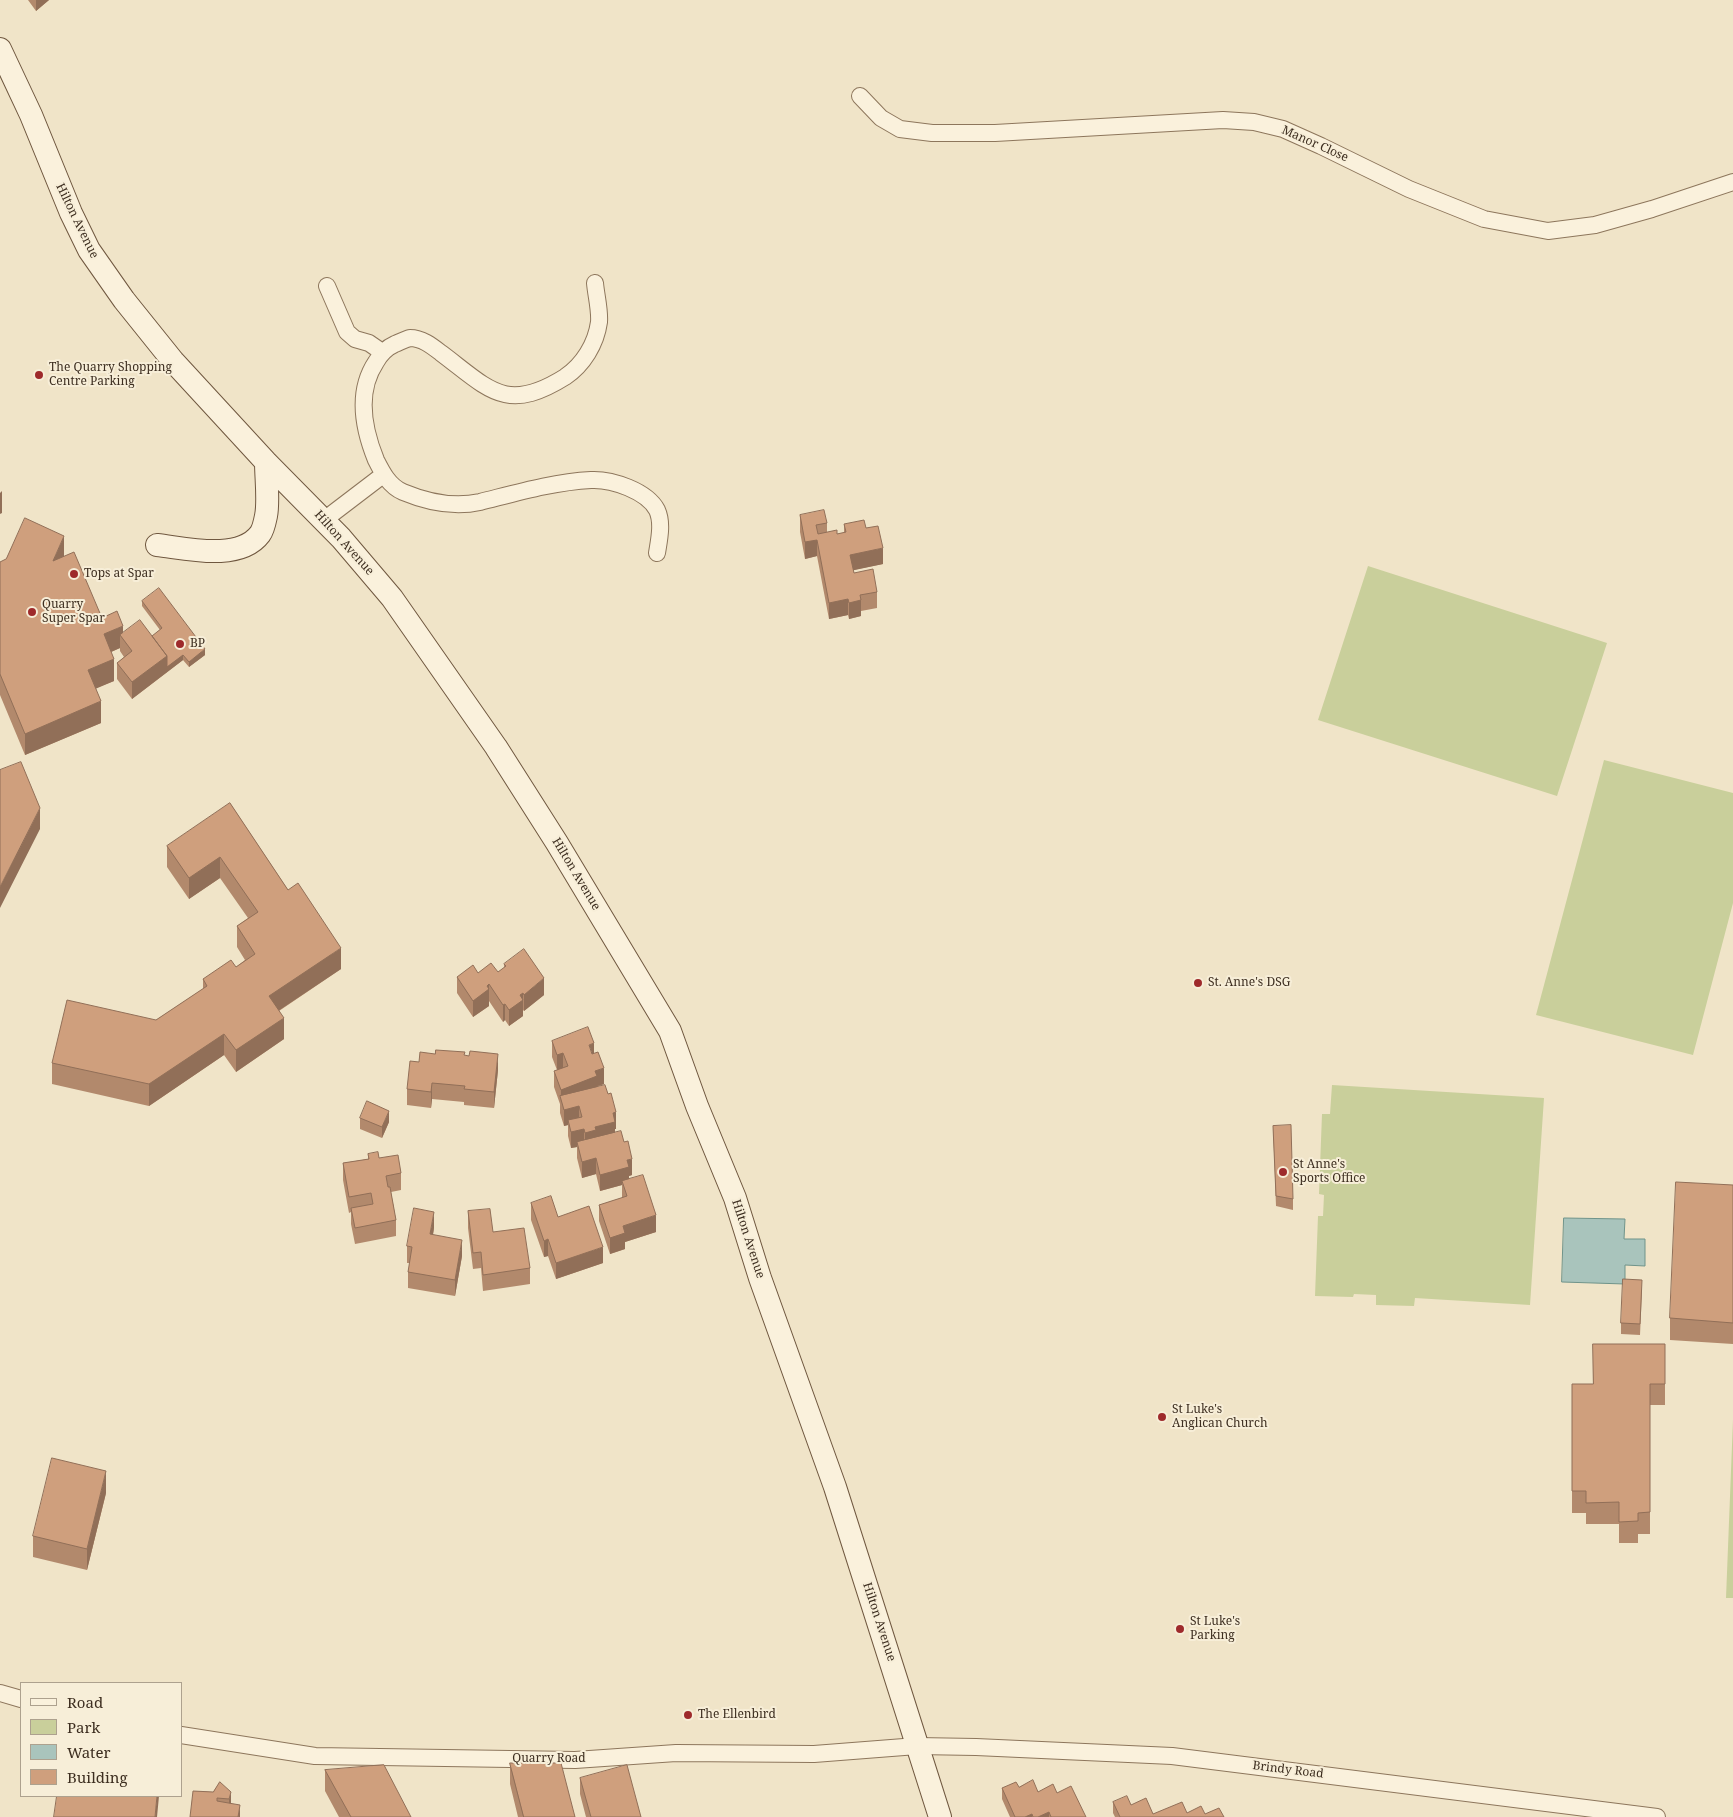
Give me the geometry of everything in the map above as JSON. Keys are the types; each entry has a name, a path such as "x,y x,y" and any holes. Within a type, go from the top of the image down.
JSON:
{"street":[{"name":"Hilton Avenue","path":"0,49 31,115 71,213 89,250 124,300 173,360 266,462 324,520 392,598 496,747 557,843 670,1031 697,1106 735,1198 760,1278 835,1487 940,1817"},
{"name":"Manor Close","path":"860,96 881,118 900,129 932,133 995,133 1223,120 1254,122 1283,129 1409,189 1484,219 1548,231 1595,225 1652,209 1733,182"},
{"path":"595,283 599,321 592,346 575,371 547,388 520,397 501,394 468,375 428,342 410,338 382,352 368,373 364,393 364,419 370,446 383,476 400,491 424,500 445,504 474,503 544,486 594,480 622,486 638,492 657,511 660,527 658,553"},
{"path":"327,286 347,332 355,339 369,343 382,352"},
{"path":"157,545 229,551 246,545 260,534 266,515 266,462"},
{"path":"324,520 383,476"},
{"path":"0,1693 20,1699"},
{"name":"Quarry Road","path":"182,1734 315,1756 476,1759 575,1760 676,1753 814,1754 918,1746"},
{"name":"Brindy Road","path":"918,1746 1172,1756 1657,1817"}],"green space":[{"path":"1368,566 1607,643 1557,796 1318,720"},
{"path":"1604,760 1733,793 1733,903 1693,1055 1536,1015"},
{"path":"1332,1085 1544,1098 1530,1305 1415,1298 1414,1306 1376,1305 1376,1295 1354,1294 1353,1297 1315,1296 1318,1216 1323,1216 1324,1195 1319,1194 1322,1114 1330,1114"},
{"path":"1733,1420 1733,1598 1726,1598"}],"water":[{"path":"1564,1218 1625,1219 1624,1239 1645,1239 1645,1266 1625,1265 1625,1284 1562,1282"}],"building":[{"path":"824,510 827,523 816,525 818,534 837,530 837,534 846,532 844,524 864,520 866,528 878,526 883,548 850,555 854,573 873,569 877,592 860,595 861,600 849,603 848,599 829,603 817,540 805,542 800,515"},
{"path":"25,518 64,536 53,561 74,552 102,618 117,611 123,626 104,634 114,659 88,670 101,701 25,734 0,674 0,562 6,559"},
{"path":"159,588 205,649 189,662 183,655 167,667 167,656 152,636 162,628 142,601"},
{"path":"140,620 167,656 132,682 117,663 132,651 120,635"},
{"path":"21,762 40,808 0,887 0,770"},
{"path":"230,803 288,890 298,883 341,948 269,996 284,1018 236,1050 224,1034 149,1084 52,1063 67,1000 156,1020 207,986 203,979 231,960 236,967 255,954 237,926 258,912 220,857 189,878 167,846"},
{"path":"524,949 544,978 524,995 523,993 520,995 523,1000 509,1010 505,1004 503,1005 489,984 487,986 489,989 473,1001 457,977 473,965 478,973 491,963 498,972 506,966 504,964"},
{"path":"588,1027 594,1043 589,1045 592,1054 598,1052 604,1068 595,1071 597,1076 561,1090 554,1071 568,1066 563,1053 557,1055 552,1041"},
{"path":"436,1050 465,1052 464,1055 469,1056 470,1051 498,1054 494,1092 464,1089 465,1086 432,1083 431,1092 407,1089 410,1061 419,1062 420,1052 435,1054"},
{"path":"605,1085 608,1094 611,1093 616,1112 613,1113 615,1122 595,1127 596,1130 585,1133 584,1129 571,1132 568,1120 582,1117 579,1106 564,1110 560,1096"},
{"path":"367,1101 389,1111 382,1127 360,1118"},
{"name":"St Anne's Sports Office","path":"1291,1125 1293,1199 1276,1196 1273,1126"},
{"path":"621,1131 624,1142 628,1141 632,1159 627,1160 629,1167 600,1175 596,1158 582,1162 577,1142"},
{"path":"378,1152 379,1158 398,1155 401,1173 386,1176 396,1220 355,1228 351,1208 373,1204 371,1193 349,1197 343,1163 369,1159 368,1154"},
{"path":"643,1175 656,1215 623,1226 625,1233 610,1238 599,1205 627,1196 622,1181"},
{"path":"1676,1182 1733,1185 1733,1323 1670,1318"},
{"path":"551,1196 558,1217 589,1206 603,1247 556,1263 548,1239 544,1241 531,1203"},
{"path":"414,1208 434,1212 430,1234 462,1240 455,1280 408,1272 412,1247 407,1246"},
{"path":"490,1209 493,1232 524,1228 530,1268 483,1275 481,1252 473,1253 468,1211"},
{"path":"1623,1279 1642,1280 1640,1324 1621,1323"},
{"path":"1593,1344 1665,1344 1665,1384 1650,1384 1650,1512 1638,1513 1638,1521 1619,1522 1619,1502 1586,1503 1586,1491 1572,1491 1572,1384 1593,1384"},
{"path":"52,1458 106,1471 87,1549 33,1536"},
{"path":"510,1763 561,1763 575,1817 524,1817"},
{"path":"384,1765 411,1817 351,1817 325,1770"},
{"path":"627,1765 641,1817 591,1817 580,1778"},
{"path":"1033,1780 1038,1792 1053,1784 1057,1793 1071,1786 1086,1817 1051,1817 1049,1812 1038,1817 1033,1817 1032,1814 1025,1817 1015,1817 1002,1788 1016,1782 1019,1787"},
{"path":"220,1782 231,1792 229,1799 217,1798 217,1801 240,1805 238,1817 190,1817 193,1791 213,1792"},
{"path":"1127,1796 1131,1805 1146,1798 1153,1814 1182,1802 1187,1813 1201,1806 1205,1814 1219,1808 1224,1817 1120,1817 1113,1802"},
{"path":"57,1797 157,1797 155,1817 54,1817"}],"place":[{"name":"The Quarry Shopping Centre Parking","path":"39,375"},
{"name":"Tops at Spar","path":"74,574"},
{"name":"Quarry Super Spar","path":"32,612"},
{"name":"BP","path":"180,644"},
{"name":"St. Anne's DSG","path":"1198,983"},
{"name":"St Anne's Sports Office","path":"1283,1172"},
{"name":"St Luke's Anglican Church","path":"1162,1417"},
{"name":"St Luke's Parking","path":"1180,1629"},
{"name":"The Ellenbird","path":"688,1715"}]}
